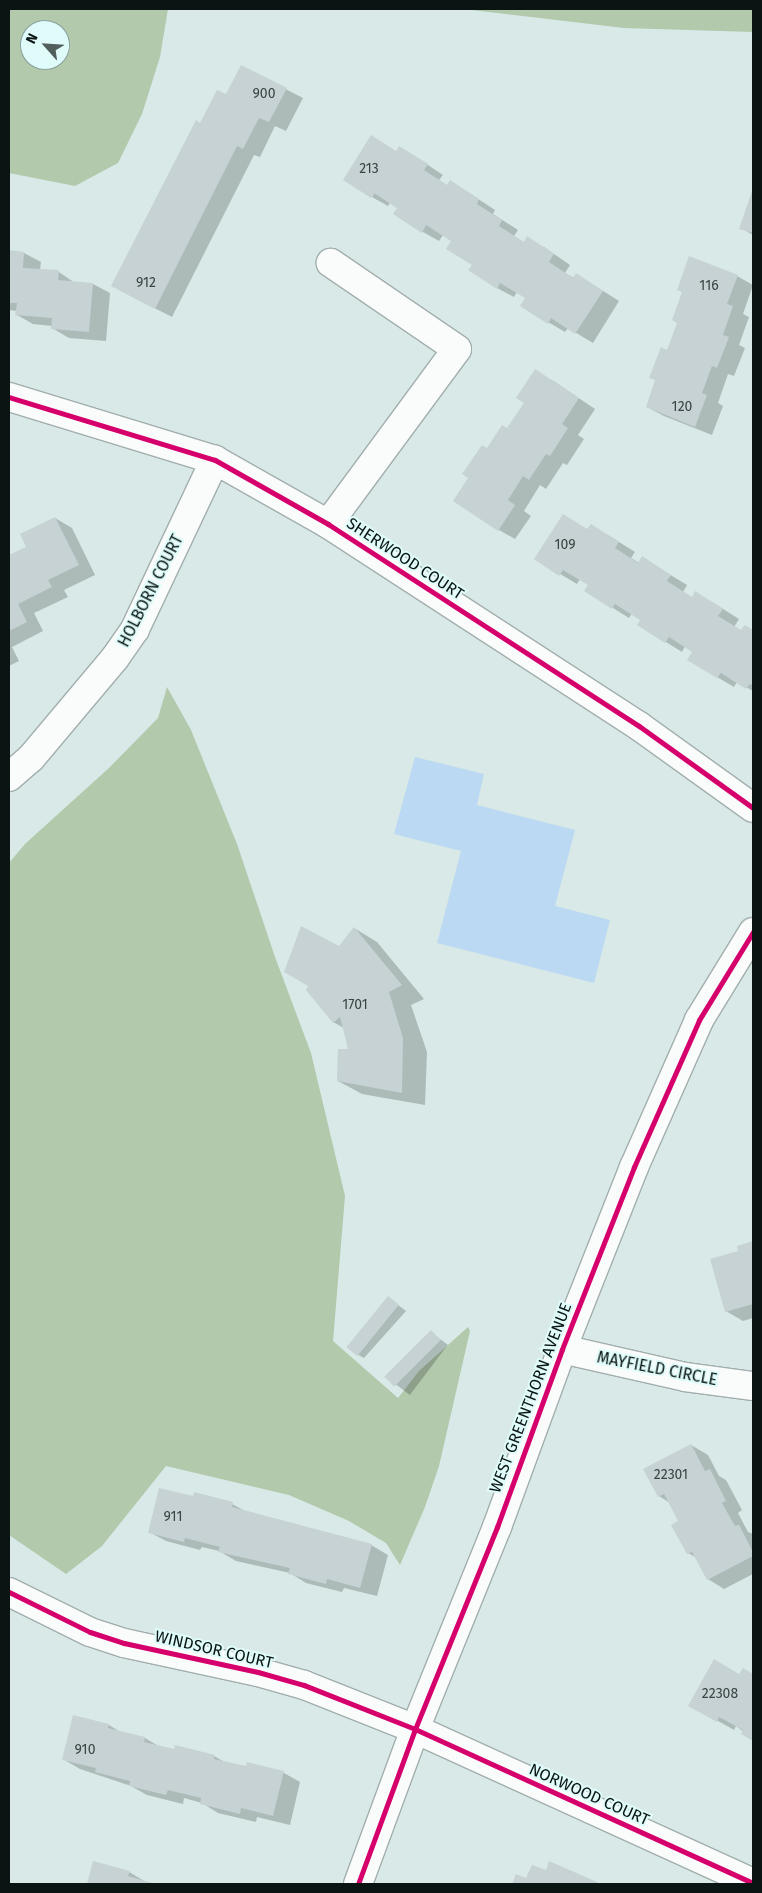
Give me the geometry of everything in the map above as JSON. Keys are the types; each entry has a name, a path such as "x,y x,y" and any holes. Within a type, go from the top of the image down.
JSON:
{"street":[{"name":"SHERWOOD COURT","path":"328,524 458,349 330,263"},
{"name":"SHERWOOD COURT","path":"9,397 215,460 328,524 639,726 753,808"},
{"name":"HOLBORN COURT","path":"9,777 31,758 115,658 135,629 215,460"},
{"name":"WEST GREENTHORN AVENUE","path":"358,1884 415,1729 497,1527 562,1349 634,1168 699,1020 753,932"},
{"name":"MAYFIELD CIRCLE","path":"562,1349 685,1377 753,1386"},
{"name":"WINDSOR COURT","path":"9,1592 90,1632 124,1643 258,1672 304,1685 415,1729"},
{"name":"NORWOOD COURT","path":"415,1729 753,1883"}],"green space":[{"path":"9,9 168,9 160,57 142,114 118,163 75,186 9,173"},
{"path":"463,9 753,9 753,32 624,28"},
{"path":"167,687 191,730 237,844 275,957 311,1053 345,1196 333,1341 398,1398 419,1371 468,1327 470,1331 439,1466 425,1507 400,1565 386,1543 349,1521 289,1495 166,1466 102,1546 66,1574 9,1535 9,863 25,844 110,767 158,718"}],"water":[{"path":"415,757 484,774 477,805 575,830 555,906 610,920 594,983 437,943 461,851 394,834"}],"building":[{"path":"241,65 287,88 269,122 259,118 243,149 237,146 155,309 111,286 196,120 200,123 217,90 226,94"},
{"path":"371,135 396,151 399,146 428,164 424,170 447,185 450,180 479,199 477,204 502,220 499,226 524,242 527,236 554,254 549,262 573,278 576,273 603,291 575,334 551,318 548,324 520,306 525,298 500,283 497,289 468,270 472,265 446,249 451,241 426,225 422,233 393,214 397,208 374,193 371,198 343,180"},
{"path":"753,188 753,233 739,229"},
{"path":"9,250 24,252 23,268 59,270 58,280 93,283 89,332 51,329 52,318 15,315 17,303 9,303"},
{"path":"689,256 738,275 727,304 733,306 723,335 729,337 717,368 712,366 702,393 707,395 695,427 646,407 655,380 649,378 661,347 667,350 677,323 672,320 682,292 677,290"},
{"path":"535,369 579,398 562,424 568,428 550,456 546,454 529,480 523,476 508,500 515,505 498,531 453,501 468,478 462,474 482,445 487,448 502,425 507,428 524,403 516,398"},
{"path":"563,514 587,529 591,524 619,542 615,548 638,563 642,556 671,575 667,581 692,597 695,591 723,609 718,616 741,630 745,625 753,630 753,686 750,684 746,689 721,673 717,678 687,660 692,652 669,637 665,643 637,625 640,620 615,604 612,609 584,591 588,585 563,570 559,576 534,559"},
{"path":"55,517 79,565 48,580 52,587 18,604 27,622 9,631 9,555 26,547 20,534"},
{"path":"301,926 339,946 354,927 402,985 389,992 403,1038 402,1093 337,1081 338,1049 348,1049 340,1017 333,1023 306,990 308,986 284,972"},
{"path":"753,1241 753,1304 725,1312 710,1259 738,1251 737,1246"},
{"path":"388,1296 399,1305 357,1356 346,1347"},
{"path":"431,1330 441,1340 394,1387 384,1377"},
{"path":"691,1444 705,1471 710,1469 726,1501 722,1503 735,1526 739,1525 753,1552 753,1556 707,1580 692,1552 687,1554 671,1525 678,1521 664,1494 658,1497 643,1469"},
{"path":"159,1488 193,1496 194,1492 233,1502 232,1507 372,1544 360,1588 327,1579 326,1584 288,1574 290,1568 218,1552 220,1547 185,1538 184,1542 148,1533"},
{"path":"714,1659 739,1674 743,1668 753,1674 753,1741 741,1734 743,1730 719,1717 717,1722 688,1706"},
{"path":"73,1715 109,1724 108,1728 145,1737 144,1742 174,1749 175,1745 215,1755 214,1759 246,1766 247,1762 284,1771 273,1816 241,1808 240,1814 200,1804 201,1798 168,1790 166,1795 129,1786 130,1781 95,1772 96,1768 62,1760"},
{"path":"93,1861 130,1871 128,1876 156,1884 87,1884"},
{"path":"549,1861 597,1882 596,1884 512,1884 516,1874 526,1878 532,1865 546,1870"}],"cycle path":[{"path":"9,397 215,460 328,524 639,726 753,808"},
{"path":"358,1884 415,1729 497,1527 562,1349 634,1167 699,1020 753,932"},
{"path":"9,1592 90,1632 124,1643 258,1672 304,1685 415,1729 753,1883"}]}
